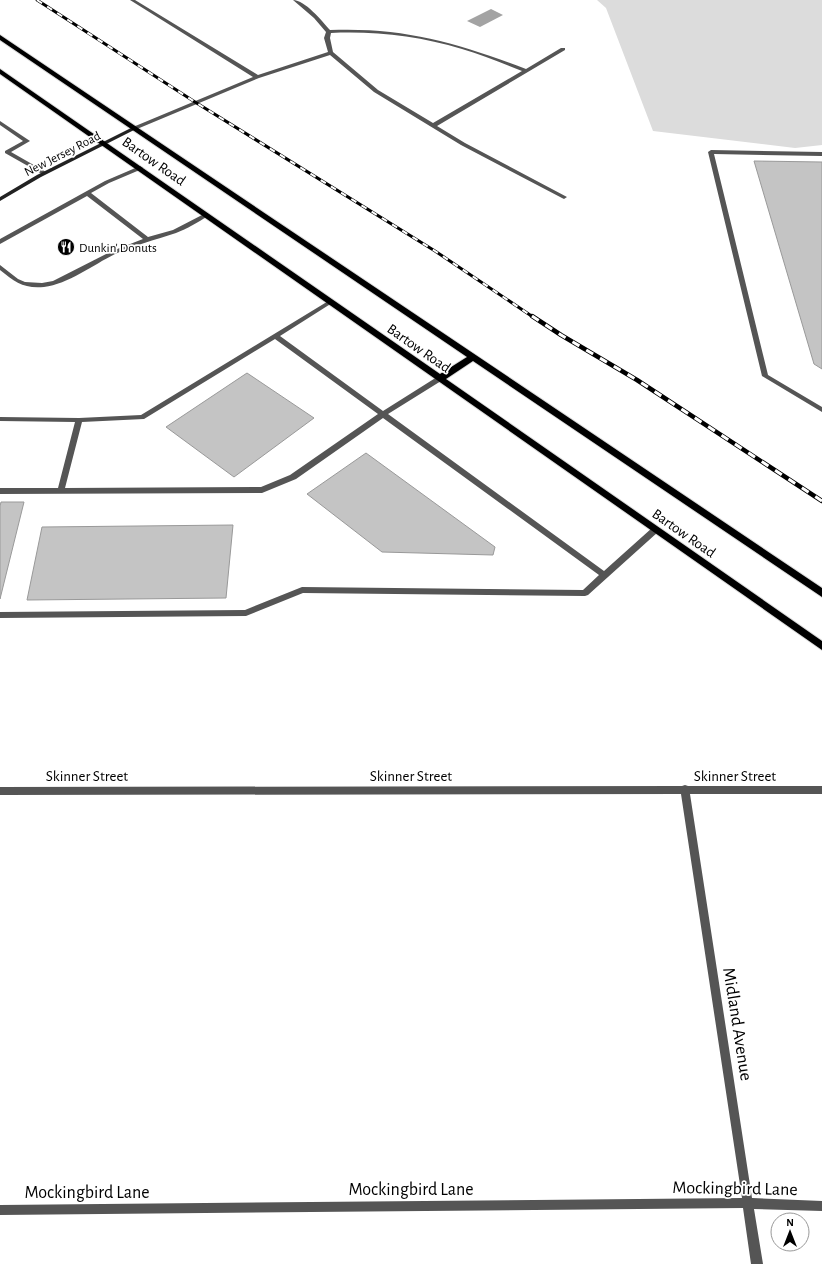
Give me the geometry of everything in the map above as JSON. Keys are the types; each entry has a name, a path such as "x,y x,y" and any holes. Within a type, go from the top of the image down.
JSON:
{"main road":[{"name":"Bartow Road","path":"0,37 822,593"},
{"name":"Bartow Road","path":"0,71 822,646"},
{"path":"439,379 473,357"}],"street":[{"path":"132,0 257,77"},
{"path":"297,1 306,0"},
{"path":"297,1 316,17 329,32"},
{"path":"329,32 352,31 393,33 453,45 527,71"},
{"path":"329,32 327,38 331,53 376,91 463,144 564,197"},
{"path":"433,126 563,49"},
{"path":"135,128 257,77 331,53"},
{"path":"0,123 27,141 0,156"},
{"name":"New Jersey Road","path":"0,200 44,173 135,128"},
{"path":"7,152 44,173"},
{"path":"822,154 711,152 765,376 822,410"},
{"path":"0,242 107,182 140,168"},
{"path":"87,193 147,239"},
{"path":"0,267 16,280 24,284 42,285 55,283 114,252 147,239 175,231 206,215"},
{"path":"0,419 79,420 142,417 330,302"},
{"path":"275,336 604,575"},
{"path":"0,491 262,490 293,477 383,414 439,379"},
{"path":"61,491 79,420"},
{"path":"0,615 246,614 302,590 585,593 655,530"},
{"name":"Skinner Street","path":"0,790 822,790"},
{"name":"Midland Avenue","path":"685,790 757,1264"},
{"name":"Mockingbird Lane","path":"0,1210 747,1203 822,1206"}],"shaded area":[{"path":"597,0 822,0 822,145 795,148 653,131 606,8"},
{"path":"491,9 503,15 480,27 467,21"}],"building":[{"path":"754,161 822,162 822,369 814,364"},
{"path":"247,373 314,418 234,477 166,427"},
{"path":"366,453 495,547 493,555 382,552 307,494"},
{"path":"1,502 24,502 0,599 0,506"},
{"path":"233,525 226,598 27,600 42,527"}],"railway":[{"path":"37,0 195,102 435,251 533,317"},
{"path":"532,316 637,380 822,501"}],"place":[{"name":"Dunkin' Donuts","path":"66,247"}]}
